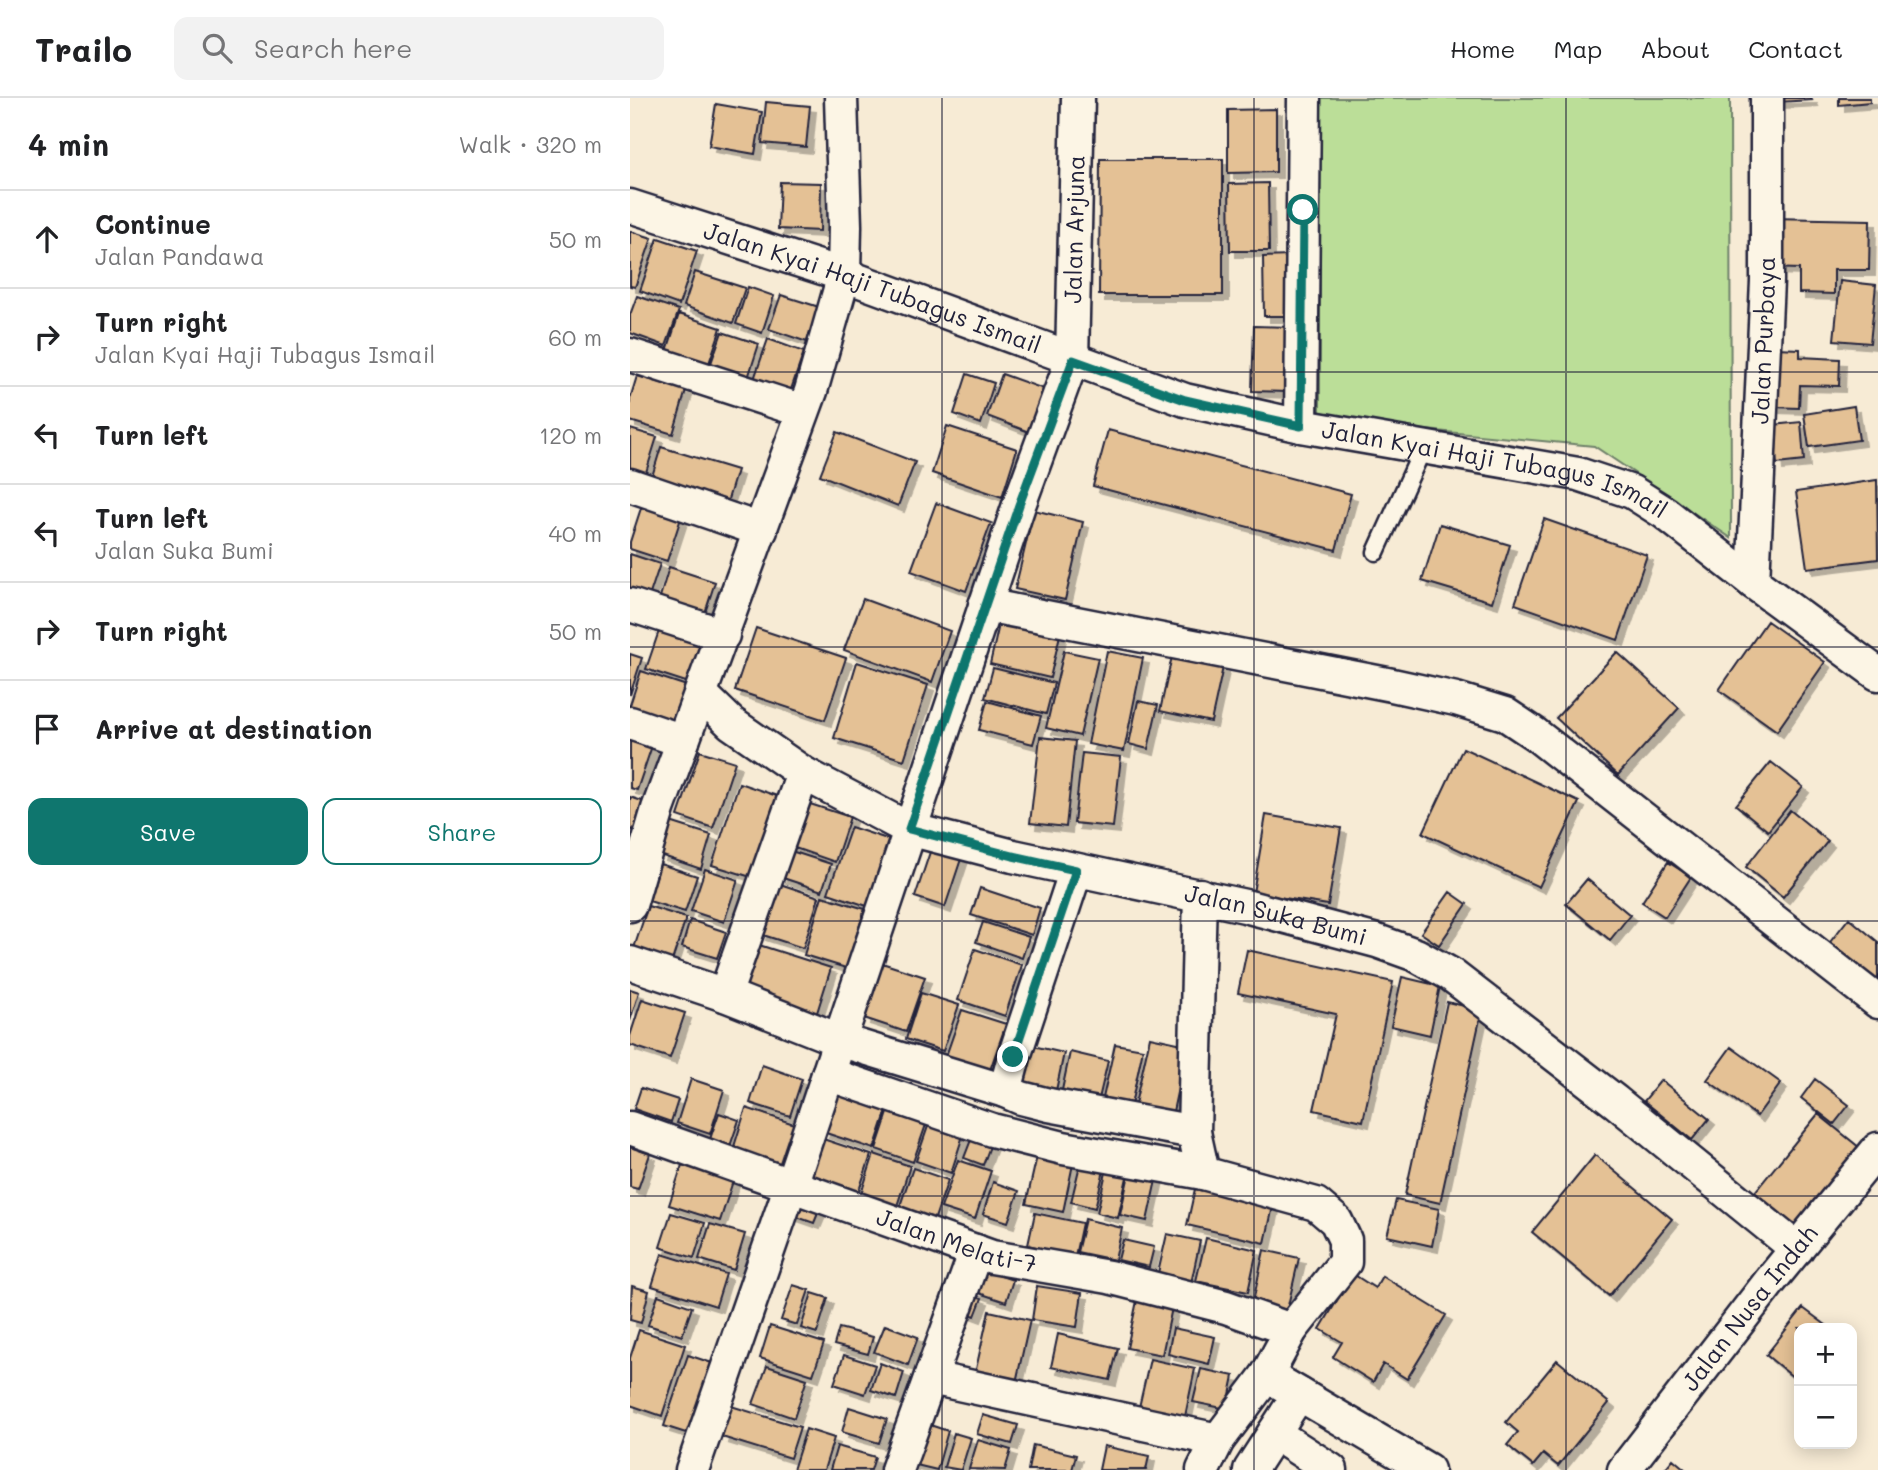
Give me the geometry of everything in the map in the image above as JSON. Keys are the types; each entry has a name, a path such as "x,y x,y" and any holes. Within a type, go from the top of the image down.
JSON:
{"street":[{"path":"630,905 638,843 658,809 723,635 803,411 844,275 841,98"},
{"name":"Jalan Arjuna","path":"692,1470 791,1185 1019,505 1073,360 1078,98"},
{"path":"1301,426 1304,98"},
{"name":"Jalan Purbaya","path":"1753,582 1767,281 1767,98"},
{"name":"Jalan Kyai Haji Tubagus Ismail","path":"630,205 844,275 1185,400 1301,426 1578,474 1632,492 1665,513 1878,674"},
{"path":"630,355 803,411"},
{"path":"630,485 761,530"},
{"path":"630,605 723,635"},
{"path":"985,605 1392,685 1456,699 1505,714 1576,766 1878,1002"},
{"name":"Jalan Suka Bumi","path":"701,694 731,723 803,773 909,829 1013,856 1200,895 1377,941 1416,955 1450,974 1616,1101 1797,1249"},
{"path":"630,723 683,741"},
{"path":"724,995 803,773"},
{"path":"1005,1091 1013,1057 1076,870"},
{"path":"1200,895 1194,1132 1203,1173"},
{"path":"630,963 724,995 839,1040 1021,1098 1194,1132"},
{"path":"828,1074 992,1130 1063,1148 1203,1173 1317,1204 1336,1221 1345,1240 1345,1262 1291,1330 1267,1375 1218,1440 1203,1470"},
{"name":"Jalan Melati-7","path":"630,1128 992,1257 1135,1284 1226,1307 1291,1330"},
{"name":"Jalan Nusa Indah","path":"1632,1467 1797,1249 1878,1149"},
{"path":"897,1470 976,1251"},
{"path":"1267,1375 1428,1470"},
{"path":"931,1378 1218,1440"},
{"path":"1251,1470 1299,1394"},
{"path":"1273,1433 1331,1470"}],"lane":[{"path":"1376,552 1424,446"}],"green space":[{"path":"1320,98 1730,98 1731,538 1594,446 1320,420"}],"building":[{"path":"1777,98 1811,98 1812,100 1778,102"},
{"path":"1839,98 1870,98 1870,102 1839,105"},
{"path":"766,102 810,106 806,147 762,143"},
{"path":"716,104 762,112 755,154 709,146"},
{"path":"1276,109 1276,172 1228,173 1228,110"},
{"path":"1100,159 1223,159 1223,295 1099,295"},
{"path":"780,182 821,183 820,231 778,229"},
{"path":"1268,183 1269,251 1230,251 1229,184"},
{"path":"1770,218 1870,220 1869,270 1834,270 1834,294 1799,293 1799,269 1769,268"},
{"path":"630,231 652,238 635,287 630,286"},
{"path":"658,238 697,251 679,305 640,291"},
{"path":"1289,256 1290,316 1264,316 1263,257"},
{"path":"695,272 745,288 733,323 684,306"},
{"path":"1840,281 1876,285 1870,343 1834,340"},
{"path":"748,287 774,296 762,333 736,324"},
{"path":"781,295 819,307 807,342 769,329"},
{"path":"637,296 679,310 666,346 630,333 630,315"},
{"path":"679,314 721,328 707,369 666,354"},
{"path":"1254,326 1291,327 1288,392 1252,391"},
{"path":"722,332 759,344 747,381 709,369"},
{"path":"768,339 804,352 788,398 752,385"},
{"path":"1775,348 1800,349 1800,357 1840,359 1839,386 1800,385 1799,408 1772,407"},
{"path":"967,374 994,383 981,424 954,414"},
{"path":"1002,374 1044,389 1029,432 987,416"},
{"path":"637,376 686,390 673,434 630,421 630,399"},
{"path":"1854,406 1859,440 1809,447 1804,414"},
{"path":"1801,422 1804,461 1777,464 1773,425"},
{"path":"947,426 1017,449 1002,497 932,473"},
{"path":"630,429 657,437 643,482 630,478"},
{"path":"1108,430 1351,494 1336,550 1093,486"},
{"path":"837,432 915,462 898,506 820,475"},
{"path":"661,447 737,470 726,506 650,483"},
{"path":"1877,480 1878,559 1807,568 1796,492"},
{"path":"936,503 991,523 966,591 911,571"},
{"path":"642,505 681,518 667,561 630,549"},
{"path":"1034,510 1083,522 1065,600 1015,589"},
{"path":"1544,519 1647,555 1618,640 1515,604"},
{"path":"1440,524 1510,545 1492,602 1422,581"},
{"path":"630,554 660,564 647,603 630,598"},
{"path":"669,567 715,582 702,622 657,607"},
{"path":"863,599 950,631 932,682 844,650"},
{"path":"1000,620 1060,635 1050,678 990,664"},
{"path":"1767,621 1825,662 1777,731 1719,690"},
{"path":"660,628 705,643 692,684 646,669"},
{"path":"756,628 846,658 825,720 735,690"},
{"path":"1064,651 1098,658 1080,736 1046,728"},
{"path":"1107,651 1143,658 1124,751 1088,744"},
{"path":"1617,652 1679,708 1618,775 1556,718"},
{"path":"630,654 642,658 630,695"},
{"path":"1172,656 1223,667 1211,722 1160,711"},
{"path":"857,662 928,685 904,760 834,738"},
{"path":"993,668 1054,683 1046,714 985,698"},
{"path":"641,671 696,689 682,732 630,715 630,705"},
{"path":"987,701 1041,716 1033,744 979,730"},
{"path":"1138,701 1158,705 1148,749 1129,744"},
{"path":"630,729 655,737 637,790 630,788"},
{"path":"1040,737 1075,741 1066,827 1030,823"},
{"path":"1463,748 1579,802 1539,887 1423,833"},
{"path":"700,751 735,762 713,828 678,816"},
{"path":"1082,753 1121,757 1113,827 1074,823"},
{"path":"1771,762 1803,787 1768,831 1736,805"},
{"path":"739,783 777,796 751,877 712,865"},
{"path":"630,797 651,804 641,833 630,829"},
{"path":"804,802 850,817 835,862 789,846"},
{"path":"1790,810 1828,841 1783,897 1746,867"},
{"path":"1266,815 1341,828 1328,905 1253,893"},
{"path":"670,822 711,835 701,869 660,855"},
{"path":"851,827 896,842 873,908 828,893"},
{"path":"932,846 962,856 945,907 915,897"},
{"path":"788,850 831,864 822,891 780,877"},
{"path":"1668,862 1691,877 1665,917 1642,902"},
{"path":"660,864 697,876 685,912 649,901"},
{"path":"705,869 738,880 724,922 691,911"},
{"path":"1587,879 1630,915 1610,940 1566,904"},
{"path":"777,883 819,897 803,948 760,934"},
{"path":"980,888 1040,908 1032,935 971,915"},
{"path":"1450,892 1467,904 1439,945 1421,933"},
{"path":"822,896 865,909 846,968 804,955"},
{"path":"648,906 686,918 669,970 631,957"},
{"path":"1849,918 1878,942 1878,995 1823,951"},
{"path":"690,920 726,932 717,958 682,947"},
{"path":"983,922 1029,937 1022,958 976,942"},
{"path":"759,945 831,968 815,1019 742,996"},
{"path":"975,949 1022,965 1005,1016 958,1000"},
{"path":"1247,950 1393,982 1363,1121 1314,1110 1336,1014 1238,993"},
{"path":"882,963 925,977 906,1032 864,1018"},
{"path":"1402,977 1440,986 1430,1035 1391,1026"},
{"path":"630,989 639,992 630,1021"},
{"path":"921,993 959,1005 943,1051 906,1039"},
{"path":"642,999 685,1013 670,1058 630,1045 630,1036"},
{"path":"1447,1002 1482,1010 1440,1203 1405,1195"},
{"path":"962,1010 1006,1024 990,1070 946,1056"},
{"path":"1150,1037 1187,1045 1171,1121 1133,1113"},
{"path":"1024,1044 1064,1053 1054,1100 1013,1091"},
{"path":"1115,1044 1143,1049 1131,1105 1103,1098"},
{"path":"1731,1047 1781,1083 1757,1116 1707,1080"},
{"path":"1070,1052 1108,1061 1098,1103 1061,1095"},
{"path":"762,1065 802,1079 790,1116 750,1103"},
{"path":"691,1079 724,1090 710,1134 677,1123"},
{"path":"1815,1079 1849,1105 1834,1124 1801,1098"},
{"path":"1661,1080 1709,1119 1692,1140 1644,1101"},
{"path":"641,1088 678,1100 671,1122 634,1109"},
{"path":"837,1090 888,1107 874,1149 823,1132"},
{"path":"891,1104 929,1116 913,1162 876,1149"},
{"path":"746,1108 794,1124 779,1169 732,1153"},
{"path":"719,1113 739,1120 729,1149 709,1142"},
{"path":"1818,1114 1860,1148 1796,1227 1754,1193"},
{"path":"932,1115 966,1126 951,1173 916,1161"},
{"path":"974,1132 993,1138 983,1165 964,1158"},
{"path":"823,1139 871,1155 855,1202 807,1186"},
{"path":"630,1147 650,1154 638,1189 630,1187"},
{"path":"874,1154 910,1166 896,1209 860,1197"},
{"path":"1595,1155 1672,1219 1609,1296 1532,1232"},
{"path":"1037,1156 1073,1164 1063,1212 1026,1204"},
{"path":"958,1160 991,1171 975,1219 941,1208"},
{"path":"1108,1163 1129,1168 1118,1218 1097,1213"},
{"path":"682,1165 733,1181 720,1221 669,1205"},
{"path":"1080,1165 1104,1170 1095,1208 1071,1202"},
{"path":"1131,1165 1158,1171 1147,1221 1120,1215"},
{"path":"913,1168 948,1180 934,1221 899,1209"},
{"path":"1197,1180 1275,1197 1265,1243 1187,1225"},
{"path":"993,1182 1019,1191 1008,1222 983,1214"},
{"path":"797,1198 821,1206 814,1223 791,1215"},
{"path":"1396,1200 1439,1209 1432,1246 1387,1236"},
{"path":"671,1213 705,1223 694,1258 660,1247"},
{"path":"1035,1213 1082,1223 1075,1256 1028,1245"},
{"path":"1085,1219 1122,1228 1115,1260 1077,1252"},
{"path":"710,1224 745,1234 734,1270 699,1259"},
{"path":"1167,1234 1200,1241 1189,1293 1155,1286"},
{"path":"1206,1238 1257,1250 1248,1292 1196,1281"},
{"path":"1123,1240 1154,1247 1149,1267 1118,1260"},
{"path":"1264,1250 1299,1258 1287,1310 1253,1302"},
{"path":"662,1254 726,1274 716,1306 652,1286"},
{"path":"983,1270 1013,1280 1006,1302 976,1292"},
{"path":"1353,1274 1375,1288 1382,1276 1446,1315 1407,1379 1383,1364 1373,1382 1333,1357 1342,1342 1320,1329"},
{"path":"793,1285 809,1290 797,1325 781,1320"},
{"path":"632,1286 649,1291 641,1323 630,1320"},
{"path":"1037,1286 1082,1293 1077,1327 1032,1320"},
{"path":"812,1293 828,1298 817,1333 801,1328"},
{"path":"967,1293 982,1298 975,1316 961,1311"},
{"path":"658,1295 692,1307 682,1336 648,1325"},
{"path":"1138,1296 1173,1303 1162,1355 1127,1348"},
{"path":"1803,1308 1823,1323 1794,1323 1794,1378 1766,1355"},
{"path":"989,1311 1030,1320 1015,1387 974,1378"},
{"path":"885,1325 918,1337 908,1365 874,1352"},
{"path":"770,1326 824,1343 813,1375 760,1358"},
{"path":"839,1328 873,1337 868,1354 834,1345"},
{"path":"1173,1328 1215,1337 1209,1364 1168,1354"},
{"path":"639,1330 685,1345 662,1416 630,1405 630,1358"},
{"path":"1058,1334 1118,1348 1110,1380 1051,1367"},
{"path":"688,1355 712,1363 689,1434 664,1426"},
{"path":"844,1355 875,1365 865,1394 834,1384"},
{"path":"1150,1359 1195,1369 1183,1426 1137,1416"},
{"path":"1557,1360 1609,1403 1558,1466 1543,1454 1533,1466 1507,1445 1518,1432 1506,1422"},
{"path":"880,1363 904,1372 896,1398 871,1390"},
{"path":"767,1366 807,1379 794,1418 753,1404"},
{"path":"1201,1369 1234,1376 1227,1409 1193,1402"},
{"path":"731,1406 800,1427 790,1458 722,1437"},
{"path":"849,1407 887,1419 879,1443 842,1432"},
{"path":"983,1415 1018,1425 1012,1444 977,1434"},
{"path":"924,1423 948,1431 937,1470 912,1464"},
{"path":"806,1429 834,1438 824,1470 793,1470"},
{"path":"954,1433 971,1438 961,1470 944,1467"},
{"path":"978,1440 1011,1450 1005,1470 969,1469"},
{"path":"1033,1445 1076,1455 1072,1470 1028,1470"},
{"path":"837,1446 875,1457 871,1470 830,1470"},
{"path":"1104,1446 1149,1456 1146,1470 1099,1470"},
{"path":"1673,1459 1686,1470 1664,1470"}],"route":[{"path":"1013,1057 1076,870 909,829 1019,505 1073,360 1185,400 1301,426 1303,210"}]}
